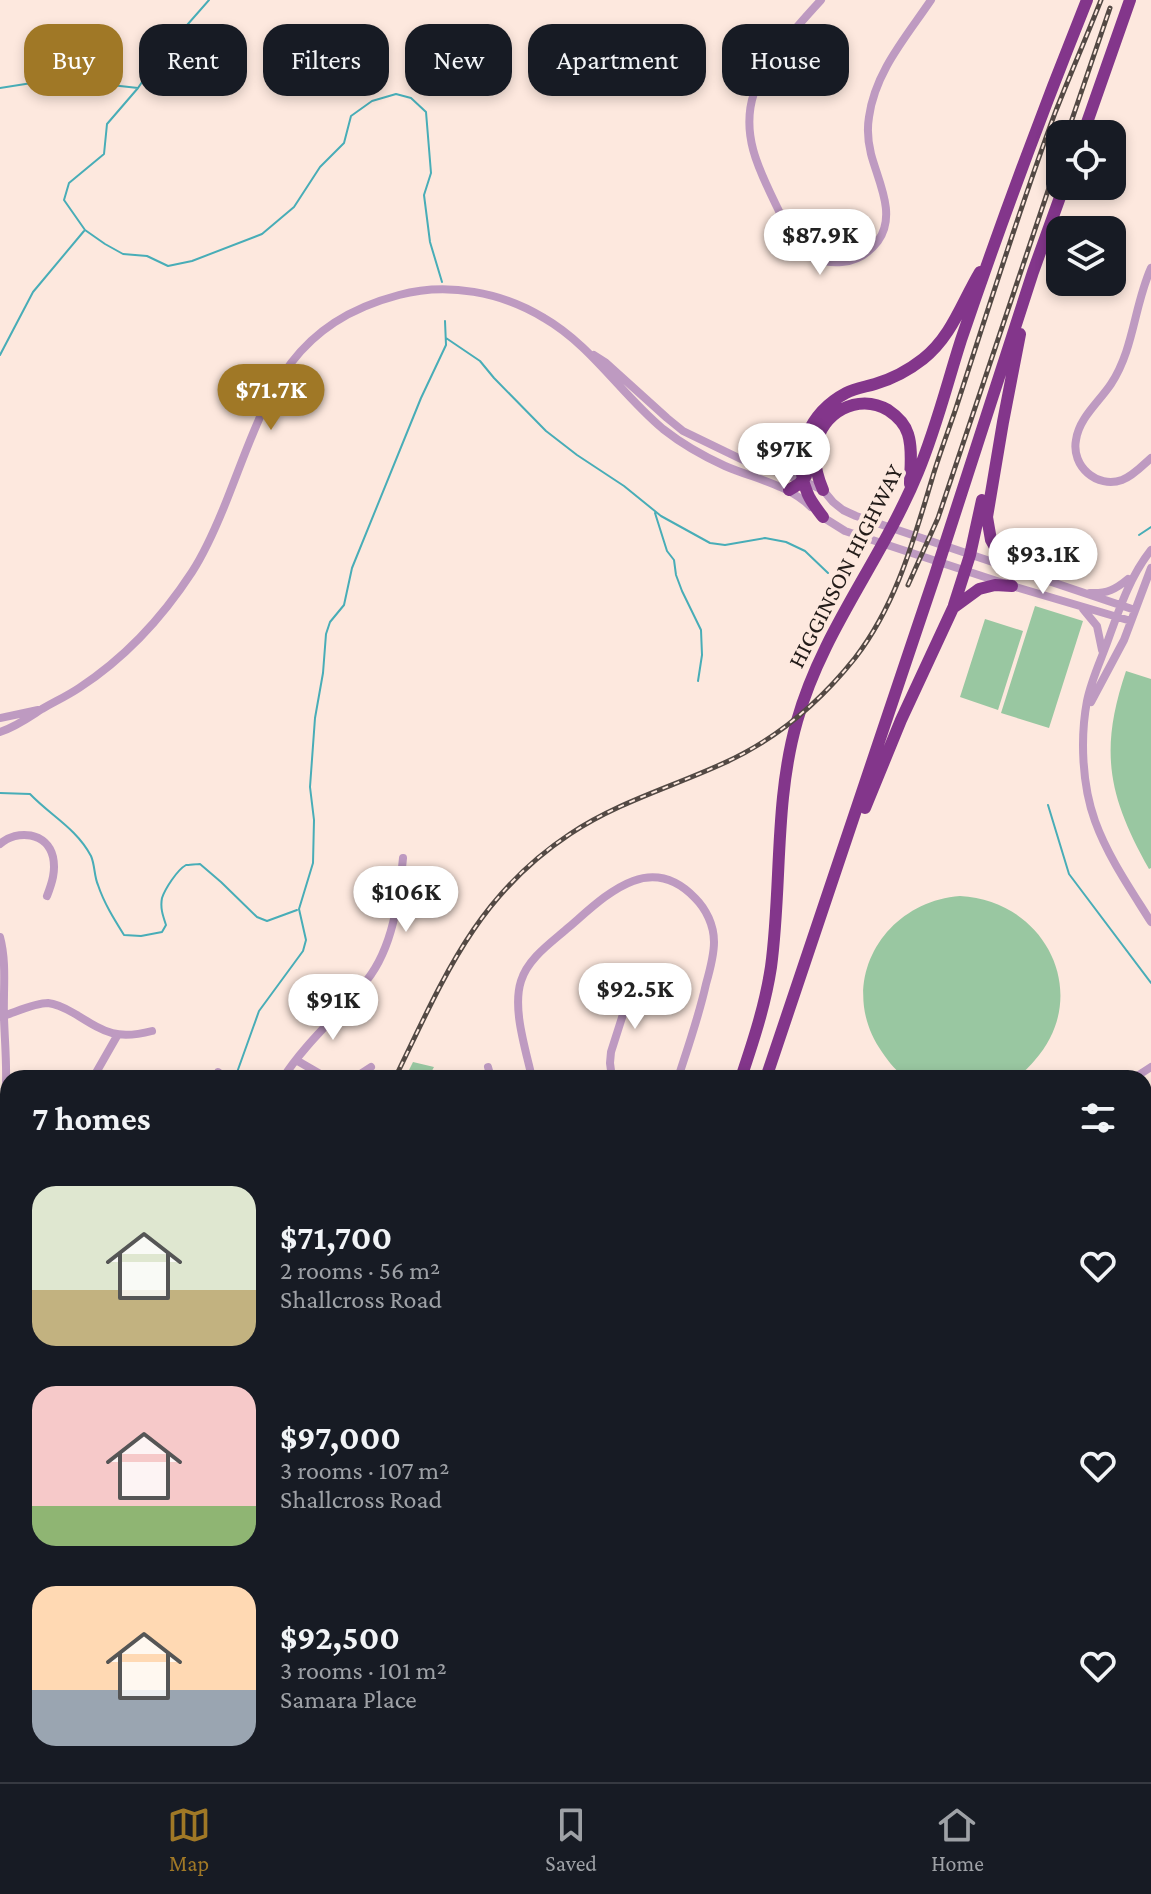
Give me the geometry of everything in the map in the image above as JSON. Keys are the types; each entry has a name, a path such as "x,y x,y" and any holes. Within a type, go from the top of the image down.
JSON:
{"highway":[{"name":"HIGGINSON HIGHWAY","path":"744,1070 762,1014 771,967 787,764 807,689 837,625 910,491 931,438 1016,185 1087,0"},
{"path":"1088,120 1130,0"},
{"path":"769,1070 1059,200"},
{"path":"823,517 807,494 803,481 801,452 809,428 828,406 853,390 891,378 926,357 942,341 993,249"},
{"path":"1013,570 991,540 987,517 1033,272"},
{"path":"789,490 803,481 815,455 822,428 842,409 859,403 882,407 903,424 911,450 910,491"},
{"path":"824,905 901,720 953,608 966,571 992,453 1003,422"},
{"path":"770,469 801,452"},
{"path":"815,455 823,490"},
{"path":"953,608 979,589 995,585 1012,586"}],"street":[{"path":"821,0 765,68 750,112 750,144 759,170 797,247 817,260 831,263 850,262 867,253 883,231 885,209 868,132 871,104 884,69 931,0"},
{"path":"1151,268 1123,360 1110,385 1079,428 1075,446 1078,463 1089,475 1103,480 1122,480 1151,458"},
{"path":"0,732 27,720 80,687 147,630 175,597 213,535 273,389 304,347 345,316 380,300 405,293 443,290 474,292 509,301 533,312 586,350 643,410 679,441 726,466 789,490 845,531 1131,621"},
{"path":"586,350 605,362 683,431 745,461 823,490 843,510 1135,610"},
{"path":"1151,550 1135,573 1121,605 1089,693 1084,755 1093,813 1102,838 1151,922"},
{"path":"1086,714 1124,640 1151,568"},
{"path":"1082,592 1107,592 1119,587 1135,573"},
{"path":"1082,608 1097,626 1101,658"},
{"path":"0,718 42,709"},
{"path":"0,844 10,836 21,834 36,837 49,847 54,876 47,896"},
{"path":"289,1070 373,972 387,940 398,900 403,858"},
{"path":"530,1070 519,1009 519,991 526,970 553,941 609,893 629,881 650,878 671,882 690,893 707,914 713,931 712,960 680,1070"},
{"path":"0,937 5,1070"},
{"path":"611,1070 611,1052 633,983"},
{"path":"2,1016 41,1004 54,1004 117,1036 152,1031"},
{"path":"98,1070 117,1036"},
{"path":"296,1060 313,1070"},
{"path":"366,1070 371,1067"}],"green space":[{"path":"1035,606 1083,621 1049,728 1001,713"},
{"path":"985,619 1023,631 998,710 960,697"},
{"path":"1126,671 1151,679 1149,869 1124,819 1112,773 1112,725"},
{"path":"960,896 990,901 1016,914 1036,932 1051,955 1059,980 1060,1007 1052,1034 1025,1070 897,1070 882,1052 869,1026 863,1000 865,975 874,951 889,930 908,913 932,902"},
{"path":"413,1062 434,1067 432,1070 409,1070"}],"waterway":[{"path":"209,0 159,57 138,88 107,124 104,154 69,183 64,200 85,230 123,254 147,256 168,266 192,261 262,234 294,207 320,167 344,143 351,116 372,101 396,94 411,98 426,112 431,173 424,195 430,242 442,282"},
{"path":"0,88 57,79 138,88"},
{"path":"0,355 33,292 84,231"},
{"path":"238,1070 259,1011 303,951 306,940 299,909 313,863 314,820 310,787 326,634 330,622 344,605 352,568 421,398 446,345 445,321"},
{"path":"446,338 480,361 546,431 661,516 710,543 725,545 765,538 786,542 805,551 828,573"},
{"path":"655,513 667,551 674,560 682,591 701,630 702,655 698,681"},
{"path":"1139,535 1151,527"},
{"path":"0,793 30,794 85,846 91,856 100,892 124,935 162,932 166,925 162,898 172,880 186,865 200,864 257,917 267,921 297,910"},
{"path":"1048,805 1069,874 1151,983"}],"railway":[{"path":"399,1070 446,974 465,943 509,885 537,859 570,834 607,813 724,763 761,743 796,718 827,690 869,638 882,617 910,549 1029,186 1101,0"},
{"path":"1072,120 1110,8"},
{"path":"908,585 938,518 1046,197"}]}
